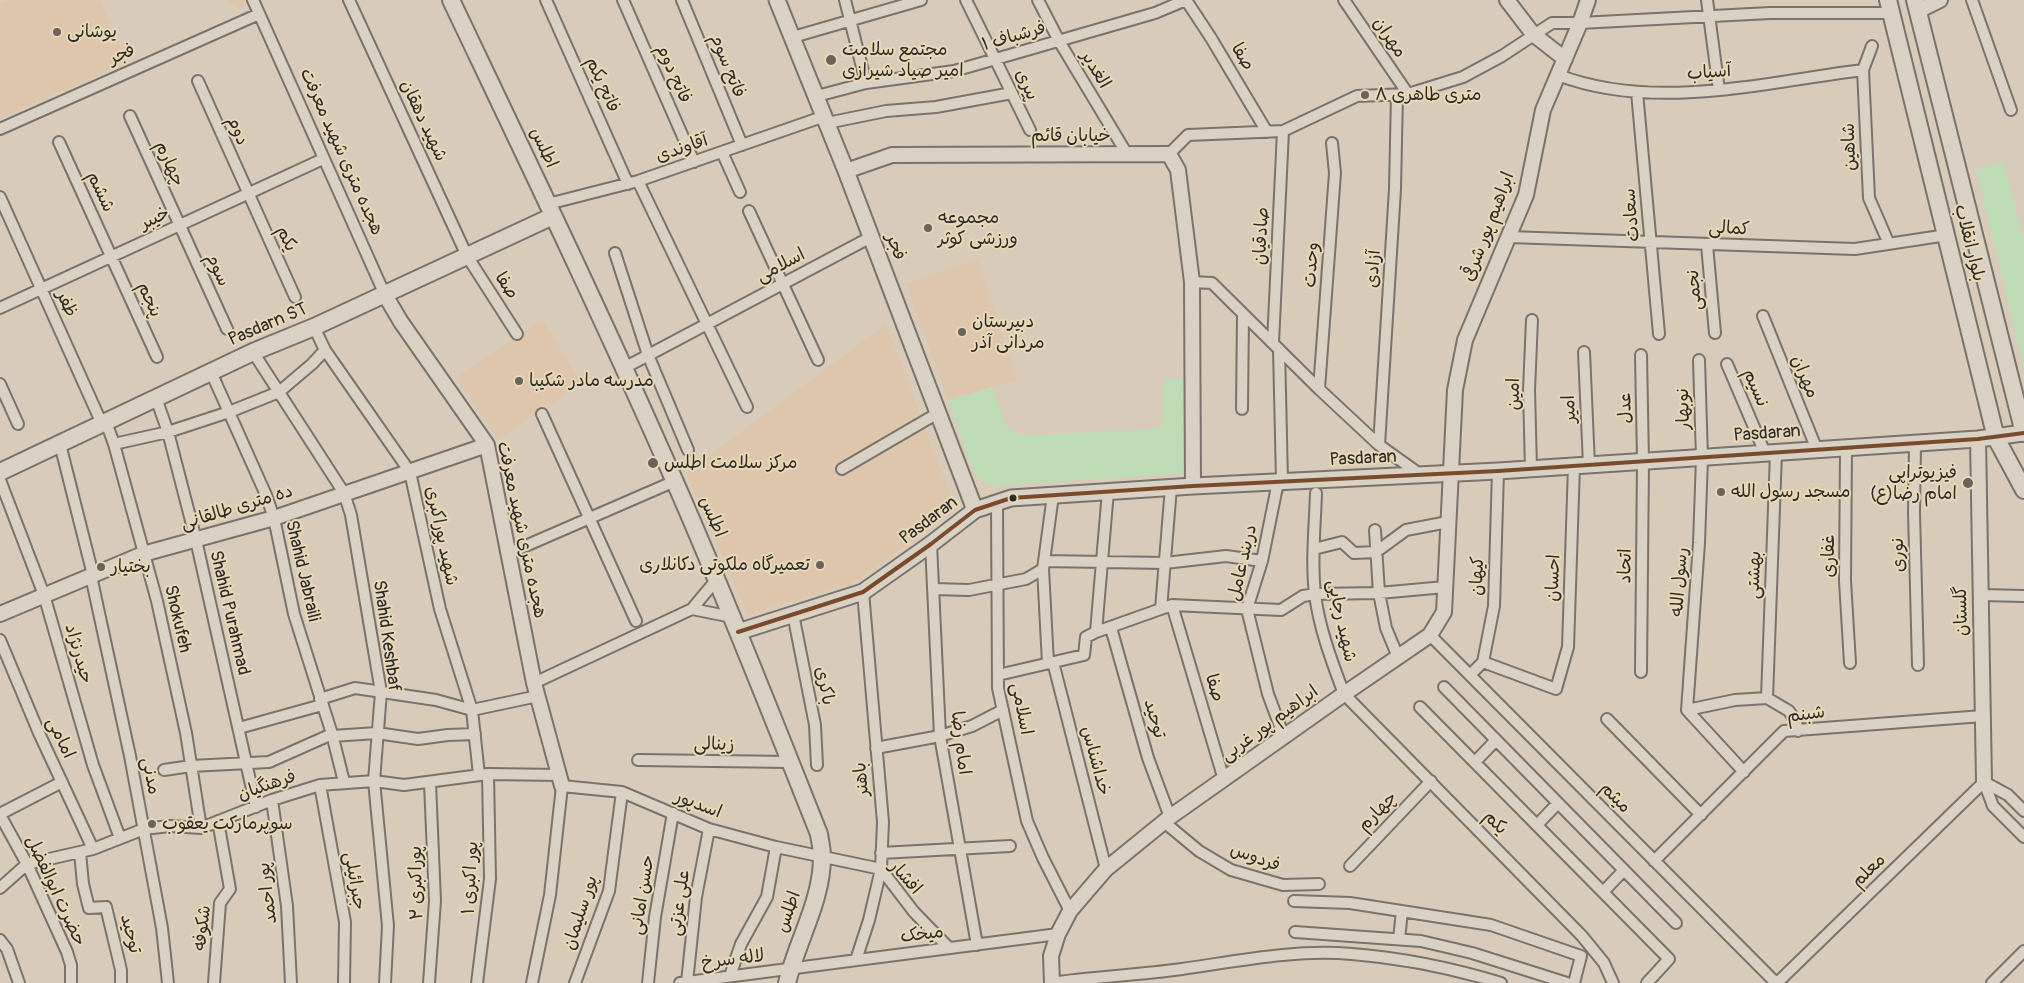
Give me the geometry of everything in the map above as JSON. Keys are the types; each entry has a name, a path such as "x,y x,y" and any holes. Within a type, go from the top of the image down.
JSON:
{"main road":[{"name":"اطلس","path":"452,0 675,481 717,579 819,834 822,856 818,893 789,976"},
{"name":"فجر","path":"777,0 826,119 975,510"},
{"path":"1890,6 1916,6"},
{"name":"بلوار انقلاب","path":"1890,6 1996,438 2024,490"},
{"name":"بلوار انقلاب","path":"1916,6 2024,433"},
{"name":"Pasdarn ST","path":"0,472 253,352 314,327 467,256 550,210"},
{"name":"Pasdaran","path":"735,625 793,614 863,592 975,510 1011,498 1171,487 1532,469 1915,444 1996,438 2024,433"}],"street":[{"name":"هجده متری شهید معرفت","path":"253,0 385,295 401,322 487,445 507,554 536,689 561,781 550,895 532,983"},
{"name":"شهید دهقان","path":"349,0 467,256"},
{"name":"فاتح یکم","path":"546,0 628,184"},
{"name":"فاتح دوم","path":"623,0 694,162"},
{"name":"فاتح سوم","path":"682,0 742,145"},
{"path":"845,0 866,83"},
{"path":"793,37 921,0"},
{"name":"پیری","path":"966,0 1030,130"},
{"name":"الغدیر","path":"1038,0 1059,41 1127,154"},
{"name":"صفا","path":"1186,0 1267,132"},
{"name":"فرشباف ۱","path":"817,96 866,83 954,71 1155,13 1186,0"},
{"name":"مهران","path":"1344,0 1403,94"},
{"path":"1507,0 1533,34 1565,59"},
{"name":"ابراهیم پور شرقی","path":"1450,473 1455,390 1464,340 1526,195 1543,110 1588,0"},
{"path":"1707,0 1719,90"},
{"path":"1916,6 1940,0"},
{"path":"1972,0 2011,110"},
{"path":"1193,486 1192,282 1178,170 1169,154 1188,135 1283,131 1357,96 1403,94 1463,77 1502,56 1552,23 1709,17 1890,6"},
{"name":"فجر","path":"0,129 259,14"},
{"name":"شاهین","path":"1872,46 1863,70 1869,198 1889,244"},
{"name":"آسیاب","path":"1558,75 1579,83 1637,92 1719,90 1863,70"},
{"name":"دوم","path":"198,81 247,194"},
{"name":"سعادت","path":"1637,92 1659,334"},
{"name":"آقاوندی","path":"550,210 742,145 826,119 886,110 936,107 1012,93"},
{"name":"آزادی","path":"1379,445 1403,94"},
{"name":"چهارم","path":"130,116 179,225"},
{"name":"صادقیان","path":"1280,482 1276,346 1283,131"},
{"name":"ششم","path":"59,142 111,257"},
{"name":"وحدت","path":"1320,389 1335,173 1332,143"},
{"path":"722,152 740,192"},
{"name":"خیابان قائم","path":"846,171 892,155 1169,154"},
{"name":"خیبر","path":"0,308 323,158"},
{"path":"638,181 747,407"},
{"name":"یکم","path":"247,194 295,297"},
{"name":"ظفر","path":"0,197 104,423"},
{"path":"749,211 818,360"},
{"name":"سوم","path":"179,225 227,329"},
{"name":"کمالی","path":"1509,237 1855,249 1947,235"},
{"name":"اسلامی","path":"624,368 871,237"},
{"name":"نجمی","path":"1707,245 1715,333"},
{"path":"615,253 648,355 688,450"},
{"name":"صفا","path":"467,256 517,334"},
{"name":"پنجم","path":"111,257 157,357"},
{"path":"1192,282 1212,284 1379,445 1421,475"},
{"path":"1242,409 1243,314"},
{"name":"مهران","path":"1763,316 1816,450"},
{"name":"امین","path":"1532,320 1529,390 1532,469"},
{"name":"شهید پوراکبری","path":"314,327 325,350 410,472 440,609 472,710 484,774"},
{"path":"114,444 168,432 229,412 279,392 312,364 325,350"},
{"name":"Shahid Keshbaf","path":"253,352 344,493 350,515 380,692 374,781 388,926 385,983"},
{"name":"امیر","path":"1584,352 1589,465"},
{"name":"عدل","path":"1641,355 1643,461"},
{"name":"نوبهار","path":"1699,360 1702,458"},
{"name":"نسیم","path":"1727,364 1770,453"},
{"name":"Shahid Jabraili","path":"211,372 266,495 274,518 294,614 332,735 344,782"},
{"path":"0,384 18,424"},
{"name":"Shahid Purahmad","path":"156,398 168,432 196,540 256,807"},
{"path":"842,469 938,412"},
{"path":"542,414 636,621"},
{"name":"Shokufeh","path":"104,423 114,444 157,602 186,733 201,828"},
{"name":"گلستان","path":"1978,439 1984,782 1993,806 2024,837"},
{"name":"مدنی","path":"60,444 92,575 130,756 162,928 168,983"},
{"name":"نوری","path":"1915,444 1914,512 1918,665"},
{"name":"ده متری طالقانی","path":"0,614 143,554 274,518 487,445"},
{"name":"غفاری","path":"1846,448 1845,581 1850,663"},
{"name":"بهشتی","path":"1767,698 1770,453"},
{"name":"رسول الله","path":"1687,710 1699,543 1702,458"},
{"name":"اتحاد","path":"1641,672 1643,461"},
{"name":"احسان","path":"1483,662 1556,689 1568,647 1574,466"},
{"name":"کیهان","path":"1483,662 1494,606 1498,471"},
{"name":"ابراهیم پور غربی","path":"1051,983 1051,956 1058,934 1070,911 1106,869 1167,820 1430,635 1444,612 1450,473"},
{"name":"حیدرنژاد","path":"0,480 44,595 93,765 120,838"},
{"path":"507,554 675,481"},
{"name":"دربند عامل","path":"1280,482 1262,560 1247,609 1268,694 1284,737"},
{"path":"1161,609 1171,487"},
{"path":"1096,632 1108,492"},
{"name":"شهید رجایی","path":"1316,493 1315,594 1326,644 1344,694"},
{"name":"خداشناس","path":"1053,495 1044,565 1050,662 1106,869"},
{"name":"اسلامی","path":"997,503 998,688 1027,821 1043,858 1070,911"},
{"path":"1314,549 1342,542 1354,553 1376,552 1406,530 1448,522"},
{"path":"1375,530 1379,593 1386,628 1398,657"},
{"name":"امام رضا","path":"931,544 940,736 977,945"},
{"path":"933,589 969,590 1026,579 1044,565 1102,562 1165,563 1226,556 1262,560"},
{"path":"239,728 321,702 355,688 436,700 472,710 536,689 692,609 717,579"},
{"path":"998,675 1084,655 1086,637 1172,605 1280,610 1303,596 1315,594 1379,593 1445,588"},
{"name":"باهنر","path":"856,960 869,920 881,869 882,822 863,592"},
{"path":"1981,595 2024,596"},
{"name":"صفا","path":"1172,605 1224,780"},
{"path":"692,609 735,625"},
{"name":"باکری","path":"793,614 815,725 817,765"},
{"name":"توحید","path":"1111,628 1167,820"},
{"name":"میثم","path":"1430,635 1776,983"},
{"name":"امامی","path":"0,640 39,733 93,848"},
{"path":"1470,675 1483,662"},
{"path":"1444,687 1676,923"},
{"name":"یکم","path":"1344,694 1582,936 1604,963 1613,983"},
{"path":"1687,710 1735,700 1767,698 1789,711 1796,722 1798,731"},
{"path":"1420,707 1669,959 1647,983"},
{"path":"876,748 940,736 972,726 1003,710"},
{"path":"1687,710 1744,772"},
{"name":"شبنم","path":"1654,861 1784,731 1983,716"},
{"path":"1607,719 1701,815"},
{"path":"164,770 191,766 269,762 332,735 377,734 418,739 475,734"},
{"path":"1475,762 1496,740"},
{"name":"زینالی","path":"638,760 790,762"},
{"name":"فرهنگیان","path":"26,864 80,852 144,829 170,826 201,828 272,800 320,785 374,781 404,785 430,783 484,774 561,781"},
{"name":"پور اکبری ۱","path":"477,983 490,879 484,774"},
{"name":"اسدپور","path":"561,781 622,792 709,829 776,847 822,856"},
{"name":"چهارم","path":"1350,866 1431,781"},
{"path":"0,814 62,782"},
{"path":"1984,782 2008,795 2024,811"},
{"name":"معلم","path":"1776,983 1984,782"},
{"name":"پوراکبری ۲","path":"429,983 436,901 430,783"},
{"name":"جبرائیلی","path":"320,785 345,922 344,983"},
{"name":"پور سلیمان","path":"575,983 609,891 622,792"},
{"name":"پور احمد","path":"272,800 287,906 291,983"},
{"path":"1537,825 1558,803"},
{"name":"حسن امانی","path":"648,983 655,917 673,813"},
{"name":"حضرت ابوالفضل","path":"0,814 26,864 67,952 71,965 71,983"},
{"name":"فردوس","path":"1167,820 1200,851 1231,870 1283,885 1319,884"},
{"name":"شکوفه","path":"214,983 220,904 230,889 218,821"},
{"name":"علی عزتی","path":"683,983 709,829"},
{"path":"881,853 1010,846"},
{"path":"730,976 741,944 767,897 776,847"},
{"name":"توحید","path":"80,852 83,884 90,908 106,907 122,970 121,983"},
{"name":"افشار","path":"822,856 881,869 914,912 949,948"},
{"path":"0,888 26,864"},
{"path":"1603,892 1624,870"},
{"path":"1294,902 1350,903 1491,925 1582,956 1574,983"},
{"path":"1398,939 1402,911"},
{"path":"1295,932 1421,941 1472,953 1567,983"},
{"name":"میخک","path":"789,976 856,960 1058,934"},
{"path":"0,940 6,949 19,983"},
{"path":"1992,983 2024,951"},
{"path":"1051,983 1180,969 1244,959 1304,954 1351,954 1413,962 1464,972 1501,983"},
{"name":"لاله سرخ","path":"683,983 730,976 789,976"}],"shaded area":[{"name":"یوشانی","path":"8,0 99,0 128,62 0,118 0,3"},
{"path":"226,0 248,0 250,4 238,9"},
{"name":"دبیرستان مردانی آذر","path":"977,260 1017,380 948,400 906,284"},
{"name":"مدرسه مادر شکیبا","path":"542,320 582,383 498,439 456,378"},
{"path":"886,324 956,510 853,583 748,614 686,473"}],"green space":[{"path":"2003,162 2024,241 2024,370 1976,169"},
{"path":"1164,379 1184,379 1185,473 992,486 975,476 948,400 992,387 1005,426 1022,436 1162,428"}],"transit line":[{"path":"738,632 863,592 975,510 1011,498 1193,486 1498,471 1978,439 2024,433"}],"place":[{"name":"یوشانی","path":"57,32"},
{"name":"مجتمع سلامت امیر صیاد شیرازی","path":"831,60"},
{"name":"۸ متری طاهری","path":"1365,95"},
{"name":"مجموعه ورزشی کوثر","path":"928,228"},
{"name":"دبیرستان مردانی آذر","path":"962,332"},
{"name":"مدرسه مادر شکیبا","path":"519,381"},
{"name":"مرکز سلامت اطلس","path":"653,463"},
{"name":"فیزیوتراپی امام رضا(ع)","path":"1968,483"},
{"name":"مسجد رسول الله","path":"1721,492"},
{"name":"تعمیرگاه ملکوتی دکانلاری","path":"820,565"},
{"name":"بختیار","path":"101,567"},
{"name":"سوپرمارکت یعقوب","path":"152,824"}]}
